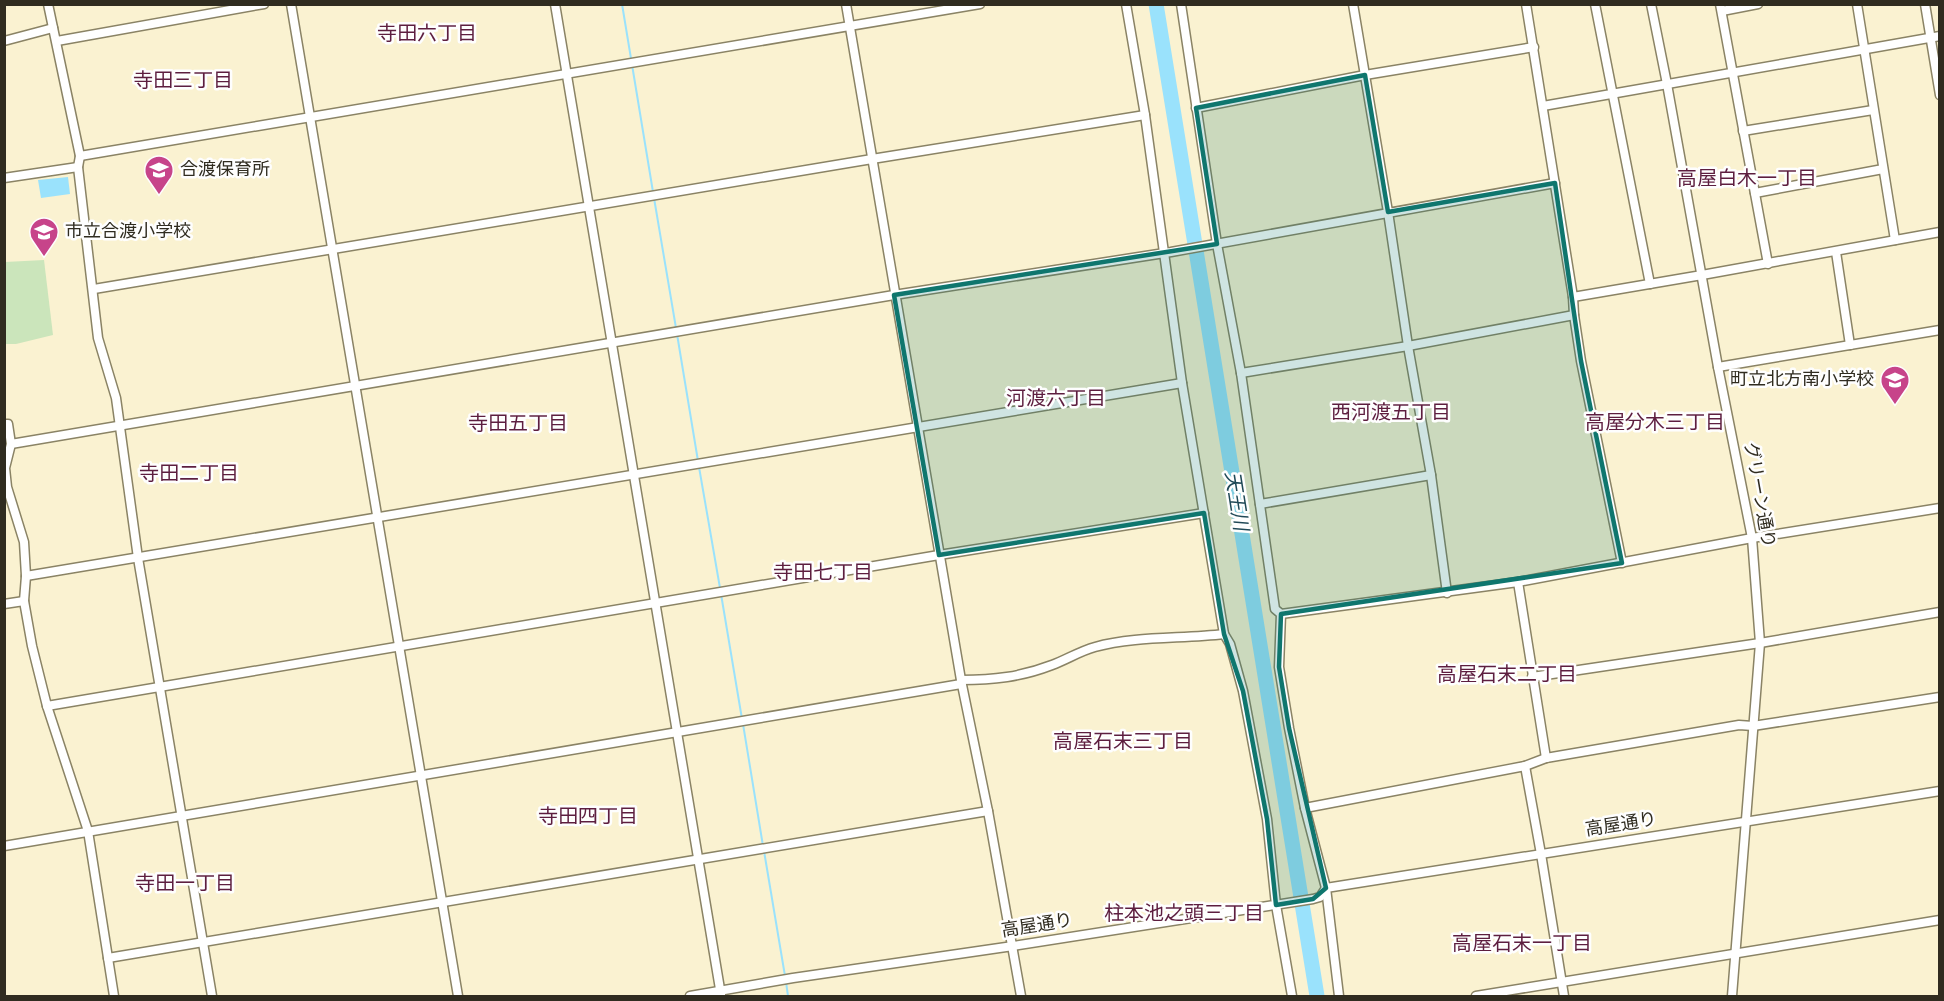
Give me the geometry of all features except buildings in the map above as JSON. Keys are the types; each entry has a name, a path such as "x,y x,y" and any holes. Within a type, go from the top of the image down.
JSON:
{"street":[{"path":"48,4 80,156 78,167 98,338 116,398 138,558 212,996"},
{"path":"57,40 264,4"},
{"path":"291,4 458,996"},
{"path":"555,4 721,994"},
{"path":"846,4 961,682 988,811 1021,996"},
{"path":"80,156 980,4"},
{"path":"1126,4 1168,252 1182,383 1224,634 1230,644 1243,691 1267,819 1276,905 1292,996"},
{"path":"1181,4 1213,244 1241,374 1275,609 1281,614 1518,582 1752,538 1940,508"},
{"path":"1353,4 1431,475 1447,593"},
{"path":"1526,4 1574,297 1574,315 1581,361 1622,563"},
{"path":"1595,4 1650,284"},
{"name":"グリーン通り","path":"1651,4 1668,84 1718,367 1752,538 1760,643 1732,996"},
{"path":"1758,4 1721,8 1768,264"},
{"path":"1857,4 1895,240"},
{"path":"1925,4 1935,37 1940,95"},
{"path":"4,41 53,28"},
{"path":"1543,106 1935,37"},
{"path":"1196,108 1365,75 1534,47"},
{"path":"1743,131 1874,110"},
{"path":"94,289 1145,115"},
{"path":"4,177 78,167"},
{"path":"1755,193 1883,169"},
{"path":"11,444 894,295 1168,252 1555,183"},
{"path":"1574,297 1940,232"},
{"path":"1836,252 1850,345"},
{"path":"1241,374 1574,315"},
{"path":"1718,367 1940,330"},
{"path":"26,576 1182,383"},
{"path":"4,424 8,424 11,444 5,468 7,487 24,542 26,576 24,601 32,646 47,706 88,831 114,996"},
{"path":"1260,504 1431,475"},
{"path":"47,706 939,555 1204,513"},
{"path":"1518,582 1546,758"},
{"path":"4,604 24,601"},
{"path":"1532,677 1760,643 1940,612"},
{"path":"1281,614 1279,667 1305,808 1326,888 1338,996"},
{"path":"4,846 753,720 961,682 1008,678 1051,665 1095,647 1152,638 1196,638 1224,634"},
{"path":"1305,808 1525,766 1546,758 1739,725 1753,726 1940,697"},
{"path":"1525,766 1564,996"},
{"name":"高屋通り","path":"690,996 721,994 780,980 1286,904 1320,897 1326,888 1940,791"},
{"path":"108,958 988,811"},
{"path":"1476,996 1940,920"}],"highlighted area":[{"path":"1365,75 1388,212 1555,183 1581,361 1622,563 1281,614 1279,667 1289,728 1326,888 1313,899 1276,905 1267,819 1243,691 1224,634 1204,513 939,555 894,295 1217,244 1196,108"}],"green space":[{"path":"44,260 53,335 16,344 5,344 5,262"}],"water":[{"path":"68,177 70,194 41,198 38,180"}],"waterway":[{"path":"622,4 653,192"},
{"name":"天王川","path":"1156,4 1317,996"},
{"path":"654,198 676,328"},
{"path":"677,334 698,461"},
{"path":"699,467 720,588"},
{"path":"721,594 742,719"},
{"path":"743,724 763,846"},
{"path":"764,851 785,976"},
{"path":"786,982 788,996"}],"place":[{"name":"合渡保育所","path":"159,196"},
{"name":"市立合渡小学校","path":"44,258"},
{"name":"町立北方南小学校","path":"1895,406"}],"district":[{"name":"寺田六丁目","path":"427,34"},
{"name":"寺田三丁目","path":"183,81"},
{"name":"高屋白木一丁目","path":"1747,179"},
{"name":"河渡六丁目","path":"1056,399"},
{"name":"西河渡五丁目","path":"1391,413"},
{"name":"高屋分木三丁目","path":"1655,423"},
{"name":"寺田五丁目","path":"518,424"},
{"name":"寺田二丁目","path":"189,474"},
{"name":"寺田七丁目","path":"823,573"},
{"name":"高屋石末二丁目","path":"1507,675"},
{"name":"高屋石末三丁目","path":"1123,742"},
{"name":"寺田四丁目","path":"588,817"},
{"name":"寺田一丁目","path":"185,884"},
{"name":"柱本池之頭三丁目","path":"1184,914"},
{"name":"高屋石末一丁目","path":"1522,944"}]}
